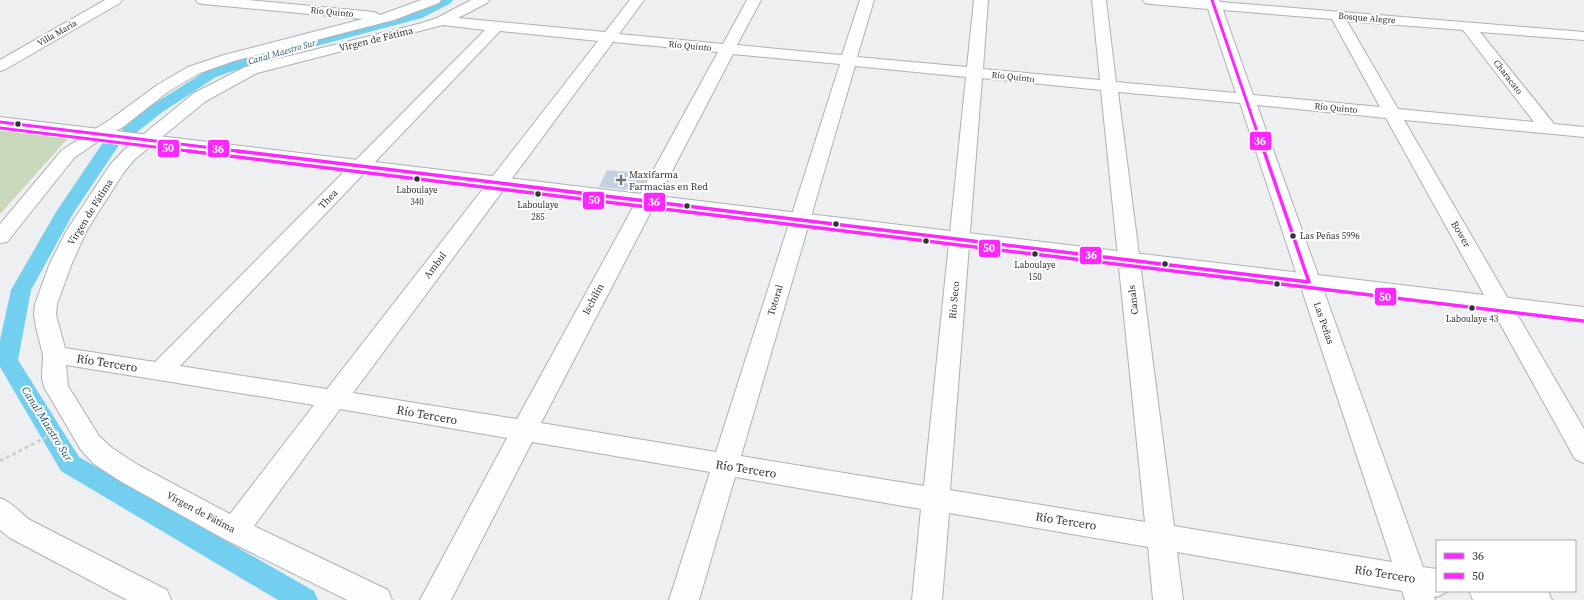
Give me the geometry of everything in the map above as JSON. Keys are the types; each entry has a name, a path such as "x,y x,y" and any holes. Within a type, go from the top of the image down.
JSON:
{"street":[{"name":"Villa María","path":"0,66 115,0"},
{"name":"Río Quinto","path":"203,0 389,17"},
{"name":"Virgen de Fátima","path":"0,237 68,154 97,134 117,123 164,88 202,66 389,17 434,0"},
{"name":"Virgen de Fátima","path":"377,600 234,530 129,474 103,456 90,443 56,387 54,378 55,355 45,315 46,304 60,263 77,230 117,169 146,141 200,98 252,70 442,21 482,0"},
{"name":"Ambul","path":"234,530 637,0"},
{"name":"Ischilín","path":"435,600 523,431 754,0"},
{"name":"Totoral","path":"684,600 847,61 867,0"},
{"name":"Río Seco","path":"927,600 980,0"},
{"name":"Canals","path":"1099,0 1168,600"},
{"name":"Bosque Alegre","path":"1150,0 1213,3 1337,16 1584,36"},
{"name":"Las Peñas","path":"1213,3 1309,282 1423,587"},
{"name":"Bower","path":"1337,16 1584,452"},
{"name":"Río Quinto","path":"442,21 496,28 1584,132"},
{"name":"Characato","path":"1468,27 1548,128"},
{"name":"Thea","path":"161,372 496,28"},
{"path":"0,122 146,141 498,182 1584,315"},
{"name":"Río Tercero","path":"55,355 334,399 1160,537 1423,587"},
{"path":"2,518 156,600"},
{"path":"1490,592 1537,600"}],"path":[{"path":"0,461 77,422"}],"green space":[{"path":"0,129 69,137 0,214"}],"building":[{"name":"Maxifarma Farmacias en Red","path":"607,170 649,174 645,183 627,190 599,187"}],"waterway":[{"name":"Canal Maestro Sur","path":"130,129 155,110 211,74 266,55 369,29 417,15 446,0"},
{"name":"Canal Maestro Sur","path":"110,145 65,212 21,290 7,360 70,464 304,600"}],"transit line":[{"name":"36","path":"1212,0 1309,282"},
{"name":"36","path":"0,122 1309,282"},
{"name":"50","path":"0,128 1583,321"}],"place":[{"name":"Laboulaye 340","path":"417,179"},
{"name":"Maxifarma Farmacias en Red","path":"621,180"},
{"name":"Laboulaye 285","path":"538,194"},
{"name":"Las Peñas 5996","path":"1293,236"},
{"name":"Laboulaye 150","path":"1035,254"},
{"name":"Laboulaye 43","path":"1472,308"}]}
